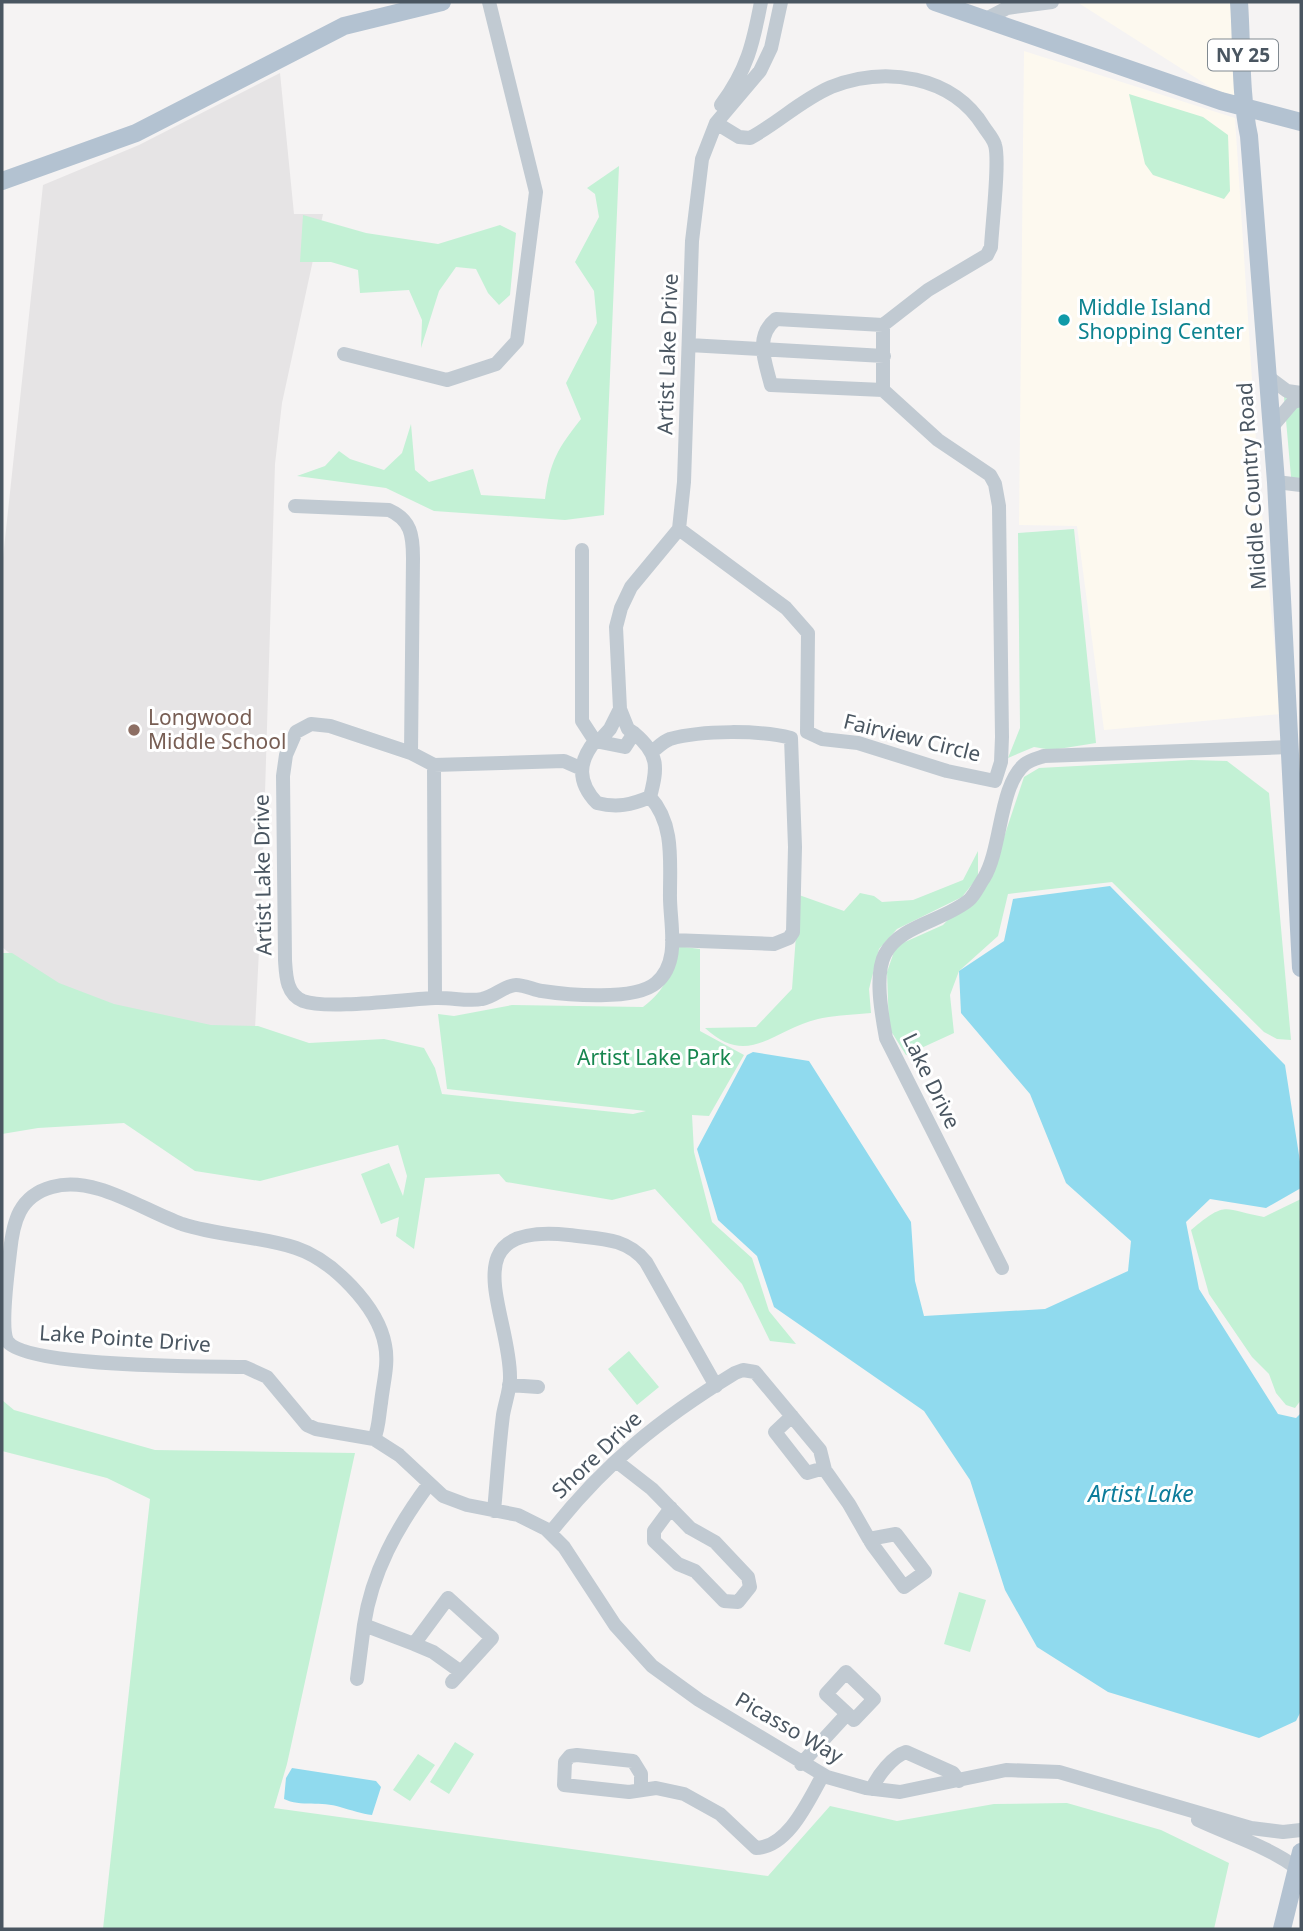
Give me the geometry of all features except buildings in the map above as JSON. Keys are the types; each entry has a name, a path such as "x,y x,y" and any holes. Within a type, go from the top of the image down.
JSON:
{"main road":[{"path":"2,181 136,133 344,26 442,2"},
{"path":"935,2 1243,108 1301,122"},
{"name":"Middle Country Road","path":"1239,2 1245,81 1243,108 1249,136 1276,482 1301,968"},
{"path":"1282,1929 1299,1860"}],"street":[{"path":"344,354 447,380 496,365 517,341 536,192 489,2"},
{"path":"986,19 1007,8 1052,2"},
{"path":"760,3 752,49 741,78 721,106 716,123 739,137 750,138 811,97 833,87 865,78 895,75 953,94 977,115 996,146 990,250 983,258 928,290 883,325 776,319 766,331 762,351 771,385 883,390 883,325"},
{"name":"Artist Lake Drive","path":"679,529 684,482 697,188 702,159 716,123 760,71 771,48 782,3"},
{"path":"689,345 884,356"},
{"path":"1267,376 1287,391 1301,393"},
{"name":"Fairview Circle","path":"679,529 786,608 808,633 807,732 822,739 858,743 947,771 995,781 1001,762 1002,724 999,506 995,484 981,468 938,440 883,390"},
{"path":"1271,428 1293,402 1301,400"},
{"path":"1276,482 1301,485"},
{"path":"295,506 389,510 402,516 410,527 413,551 411,754"},
{"path":"620,709 610,729 598,740 580,768 584,783 597,803 612,807 628,805 650,797 656,768 653,751 628,729 620,709 616,627 631,587 679,529"},
{"path":"582,550 582,721 598,740 617,748 625,747 635,733"},
{"name":"Artist Lake Drive","path":"580,768 564,761 434,765 411,754 330,726 311,724 296,732 286,755 283,776 287,979 293,994 305,1002 393,1002 435,998 479,1000 514,985 543,992 637,992 648,988 669,966 672,940 670,848 662,813 650,797"},
{"path":"653,751 667,739 705,734 777,735 791,738 795,847 793,932 789,938 774,944 672,940"},
{"name":"Lake Drive","path":"1003,1268 886,1038 880,998 884,955 899,937 970,900 995,853 1006,801 1015,777 1024,764 1044,755 1290,747"},
{"path":"434,765 435,998"},
{"name":"Lake Pointe Drive","path":"374,1439 385,1374 385,1342 373,1316 328,1263 293,1247 192,1227 97,1189 54,1186 35,1194 20,1209 13,1227 2,1321 7,1341 15,1348 36,1356 250,1368 260,1371 307,1425 374,1439 399,1455 429,1484 453,1501 517,1515"},
{"path":"494,1511 503,1416 509,1385 494,1272 510,1242 519,1237 543,1233 612,1240 632,1247 646,1262 716,1385"},
{"name":"Shore Drive","path":"550,1533 645,1433 735,1373 755,1371 792,1416"},
{"path":"509,1385 538,1387"},
{"path":"824,1468 807,1473 775,1432 792,1416 820,1450 824,1468 847,1498 869,1539"},
{"path":"616,1461 671,1508 690,1528 715,1542 748,1577 750,1587 738,1602 724,1601 695,1571 678,1564 654,1541 654,1531 671,1508"},
{"path":"356,1679 375,1574 409,1511 429,1484"},
{"name":"Picasso Way","path":"517,1515 550,1533 564,1546 615,1625 652,1666 699,1700 823,1775 872,1789 914,1791 1006,1770 1059,1772 1260,1830 1283,1832 1301,1829"},
{"path":"364,1625 433,1652 456,1677 492,1638 448,1598 414,1644"},
{"path":"801,1764 847,1714"},
{"path":"872,1789 879,1776 906,1752 953,1773 958,1781"},
{"path":"641,1789 641,1774 633,1761 577,1755 569,1756 565,1762 564,1785 629,1792 641,1789 672,1790 696,1799 720,1814 757,1848 765,1848 790,1828 823,1775"},
{"name":"Picasso Way","path":"1159,1802 1220,1832 1299,1860"},
{"path":"1256,1844 1260,1830"}],"shaded area":[{"path":"1077,2 1235,2 1243,108"},
{"path":"1024,51 1235,118 1258,472 1281,714 1104,730 1077,526 1019,525"},
{"name":"Longwood Middle School","path":"280,73 294,214 323,214 282,403 275,464 262,892 253,1068 241,1091 25,966 2,947 2,567 43,185 139,145"}],"green space":[{"path":"1129,94 1203,117 1228,135 1230,191 1224,199 1153,175 1145,164"},
{"path":"619,166 604,515 565,520 434,511 386,488 297,476 325,466 339,451 350,459 384,470 402,453 411,424 415,470 429,482 473,469 481,495 545,499 556,456 581,419 566,383 597,323 594,291 575,262 599,217 595,194 587,188"},
{"path":"303,215 366,233 438,244 500,225 516,233 510,295 499,305 488,293 476,269 456,267 439,291 421,348 422,320 409,290 360,293 358,270 331,262 300,262"},
{"path":"1283,386 1301,389 1301,490 1292,488"},
{"path":"1074,529 1096,743 1052,750 1034,747 1008,758 1020,728 1018,533"},
{"path":"1191,760 1227,761 1269,793 1291,1040 1277,1039 1264,1032 1112,882 1008,894 998,936 959,971 950,995 954,1033 906,1055 889,1028 887,972 896,946 943,925 992,873 1024,777 1039,768"},
{"path":"978,851 978,877 962,897 897,929 879,949 869,989 871,1013 818,1019 748,1046 720,1040 705,1028 756,1027 792,989 799,895 844,911 860,893 874,896 882,902 913,900 963,880"},
{"name":"Artist Lake Park","path":"677,946 700,949 700,1031 744,1055 709,1116 692,1115 694,1152 712,1222 752,1258 769,1311 796,1344 770,1341 742,1284 655,1189 612,1200 506,1182 499,1174 425,1178 414,1249 396,1236 399,1217 381,1224 361,1174 389,1163 403,1196 407,1176 398,1145 260,1181 195,1171 124,1123 38,1128 2,1134 2,953 12,953 59,983 114,1004 211,1025 258,1026 309,1043 384,1039 424,1048 435,1068 442,1094 633,1114 646,1111 447,1089 438,1014 454,1016 512,1005 643,1007 657,994 666,980"},
{"path":"1301,1199 1301,1400 1295,1408 1286,1405 1276,1393 1269,1374 1252,1357 1209,1294 1191,1230 1212,1214 1225,1209 1264,1217"},
{"path":"629,1351 659,1387 637,1405 608,1369"},
{"path":"2,1400 14,1410 155,1450 355,1453 287,1764 274,1808 768,1876 830,1806 897,1821 994,1804 1067,1803 1161,1830 1229,1863 1214,1929 103,1929 150,1499 107,1478 2,1451"},
{"path":"959,1592 986,1600 970,1652 944,1644"},
{"path":"455,1742 474,1754 449,1794 430,1782"},
{"path":"418,1754 435,1765 410,1801 393,1790"}],"water":[{"name":"Artist Lake","path":"1110,886 1285,1065 1301,1168 1301,1188 1266,1208 1210,1199 1186,1222 1199,1289 1278,1414 1296,1418 1301,1413 1301,1711 1296,1721 1259,1738 1108,1692 1037,1647 1005,1590 970,1480 924,1411 774,1307 757,1256 718,1220 697,1149 747,1055 753,1052 809,1061 911,1222 915,1281 924,1316 1045,1309 1128,1271 1131,1241 1066,1183 1030,1094 961,1013 959,971 1004,941 1013,899"},
{"path":"292,1768 376,1781 381,1787 372,1815 333,1805 297,1803 284,1799 286,1778"}],"place":[{"name":"Middle Island Shopping Center","path":"1064,320"},
{"name":"Longwood Middle School","path":"134,730"}]}
